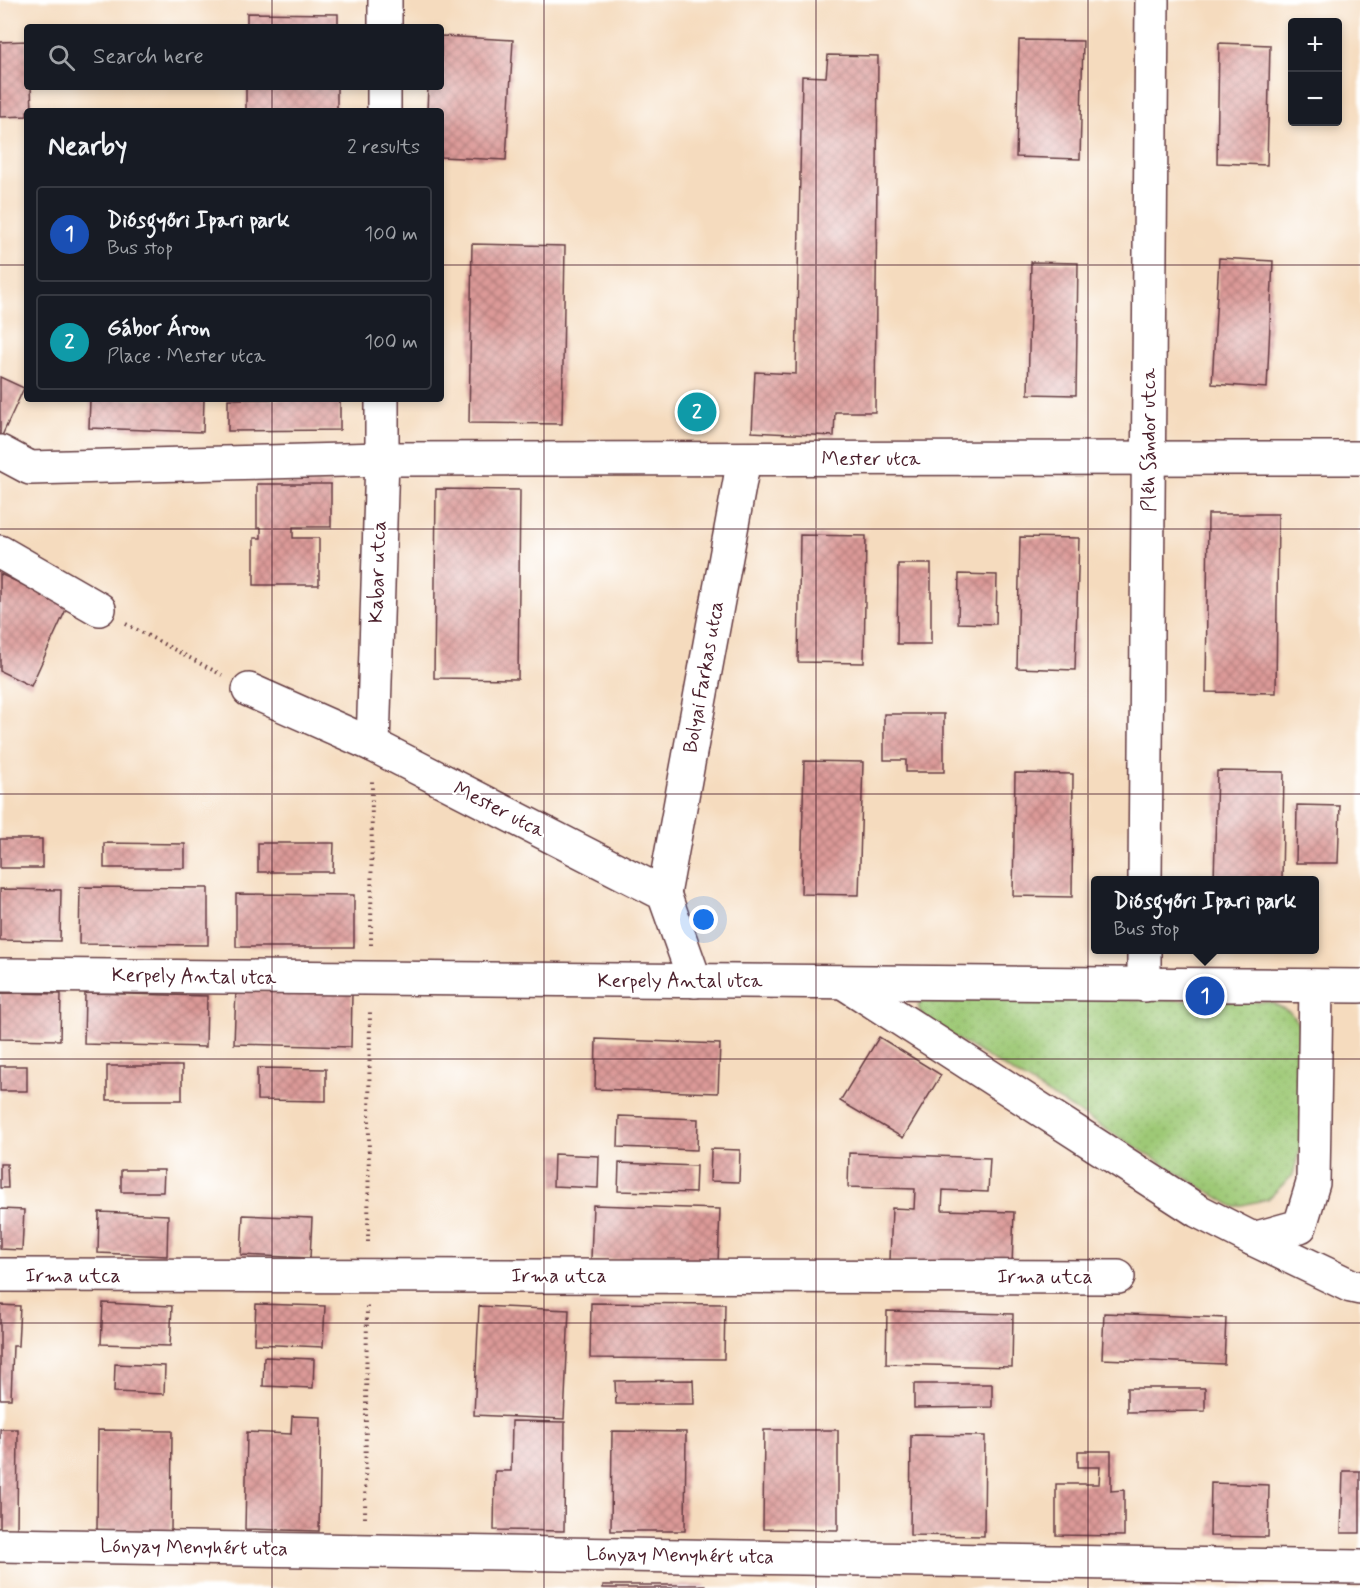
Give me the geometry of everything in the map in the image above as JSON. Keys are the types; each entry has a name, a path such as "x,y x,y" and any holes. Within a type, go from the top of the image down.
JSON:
{"street":[{"path":"385,0 385,24"},
{"name":"Pléh Sándor utca","path":"1145,876 1152,0"},
{"path":"384,90 384,108"},
{"name":"Kabar utca","path":"372,745 382,402"},
{"name":"Mester utca","path":"0,452 30,468 382,459 1360,458"},
{"name":"Bolyai Farkas utca","path":"664,894 744,459"},
{"path":"0,552 99,609"},
{"name":"Mester utca","path":"249,690 372,745 664,894"},
{"path":"664,894 695,981"},
{"path":"1144,954 1144,985"},
{"name":"Kerpely Antal utca","path":"0,975 1360,986"},
{"path":"843,982 1198,1211 1360,1288"},
{"path":"1253,1239 1300,1226 1313,1183 1316,986"},
{"name":"Irma utca","path":"0,1275 1118,1277"},
{"name":"Lónyay Menyhért utca","path":"0,1545 1360,1567"}],"path":[{"path":"99,609 249,690"},
{"path":"365,1551 372,745"}],"green space":[{"path":"925,996 1271,1002 1290,1012 1302,1029 1302,1141 1293,1175 1268,1199 1234,1207 923,1018 918,1006"}],"building":[{"path":"247,13 338,14 338,24 247,24"},
{"path":"444,36 513,40 506,160 444,157 444,108 427,108 428,90 444,90"},
{"path":"1019,40 1083,41 1080,159 1016,157"},
{"path":"24,41 24,90 31,90 32,108 24,108 24,116 0,117 0,42"},
{"path":"1219,43 1270,45 1267,165 1217,163"},
{"path":"828,55 878,56 875,412 835,412 834,436 752,432 755,372 796,374 802,76 826,77"},
{"path":"246,90 337,90 337,108 246,108"},
{"path":"472,244 565,246 562,424 469,423"},
{"path":"1219,258 1273,261 1267,388 1212,384"},
{"path":"1031,262 1078,263 1076,395 1028,394"},
{"path":"0,377 24,388 0,440"},
{"path":"90,402 204,402 203,432 89,428"},
{"path":"228,402 340,402 340,430 228,431"},
{"path":"257,484 331,484 331,527 293,527 293,538 319,538 319,585 254,585 254,538 261,538 261,528 257,528"},
{"path":"436,489 520,490 518,679 434,678"},
{"path":"1208,514 1278,514 1276,693 1206,692"},
{"path":"800,535 866,536 864,663 798,662"},
{"path":"1020,537 1079,538 1075,670 1017,668"},
{"path":"898,564 931,564 931,644 897,644"},
{"path":"0,574 68,605 31,686 0,671"},
{"path":"959,574 997,575 996,624 958,623"},
{"path":"884,714 944,714 944,772 906,772 906,760 884,760"},
{"path":"804,761 863,762 859,895 801,894"},
{"path":"1217,771 1284,772 1282,876 1214,876"},
{"path":"1015,773 1073,774 1072,897 1013,896"},
{"path":"1297,805 1340,806 1338,863 1296,863"},
{"path":"0,839 42,839 42,868 0,868"},
{"path":"104,843 185,844 185,868 104,868"},
{"path":"258,843 334,843 333,872 258,872"},
{"path":"80,887 208,888 208,945 79,944"},
{"path":"0,889 61,890 60,941 0,940"},
{"path":"236,894 354,895 354,947 236,947"},
{"path":"236,990 352,993 351,1047 234,1044"},
{"path":"0,993 61,994 60,1040 0,1039"},
{"path":"85,993 207,996 206,1047 84,1044"},
{"path":"879,1037 941,1075 903,1138 840,1101"},
{"path":"596,1039 720,1044 718,1093 595,1089"},
{"path":"0,1066 27,1066 27,1091 0,1091"},
{"path":"107,1066 182,1066 182,1100 107,1100"},
{"path":"257,1068 326,1069 326,1101 257,1100"},
{"path":"619,1116 698,1119 697,1150 618,1147"},
{"path":"711,1149 740,1150 739,1182 710,1181"},
{"path":"849,1153 990,1158 988,1192 943,1190 942,1210 1014,1212 1012,1265 890,1261 892,1208 914,1209 915,1189 848,1187"},
{"path":"554,1154 599,1156 598,1188 553,1186"},
{"path":"619,1163 696,1166 695,1193 618,1191"},
{"path":"0,1164 7,1164 8,1188 0,1188"},
{"path":"121,1170 164,1170 163,1192 121,1192"},
{"path":"593,1205 720,1209 718,1263 591,1259"},
{"path":"0,1209 24,1210 22,1250 0,1249"},
{"path":"99,1212 168,1215 167,1256 98,1253"},
{"path":"243,1215 312,1218 310,1258 241,1255"},
{"path":"103,1303 172,1306 170,1346 101,1344"},
{"path":"591,1303 725,1304 724,1359 590,1358"},
{"path":"256,1304 325,1306 323,1347 254,1344"},
{"path":"0,1305 20,1306 18,1346 13,1346 11,1399 0,1399"},
{"path":"479,1306 569,1310 564,1419 474,1415"},
{"path":"887,1311 1013,1314 1012,1367 886,1364"},
{"path":"1104,1313 1226,1318 1224,1364 1102,1359"},
{"path":"264,1357 314,1359 313,1388 263,1386"},
{"path":"115,1364 165,1366 164,1394 114,1392"},
{"path":"693,1380 694,1404 616,1404 615,1381"},
{"path":"914,1384 992,1384 992,1407 914,1408"},
{"path":"1127,1388 1205,1388 1205,1411 1127,1412"},
{"path":"292,1416 321,1417 319,1531 245,1529 247,1432 291,1434"},
{"path":"512,1421 565,1422 564,1531 494,1530 495,1471 511,1471"},
{"path":"0,1429 18,1429 17,1529 0,1529"},
{"path":"98,1430 172,1431 171,1531 97,1530"},
{"path":"764,1430 838,1430 838,1530 763,1529"},
{"path":"612,1431 686,1432 685,1531 611,1531"},
{"path":"911,1435 985,1436 984,1536 910,1535"},
{"path":"1078,1451 1111,1451 1111,1491 1124,1490 1124,1536 1056,1535 1056,1484 1099,1484 1100,1467 1078,1467"},
{"path":"1343,1471 1360,1471 1360,1533 1341,1533"},
{"path":"1211,1483 1269,1485 1268,1537 1210,1536"},
{"path":"603,1585 705,1585 705,1588 603,1588"}],"place":[{"name":"Gábor Áron","path":"697,412"},
{"name":"Diósgyőri Ipari park","path":"1205,996"}]}
